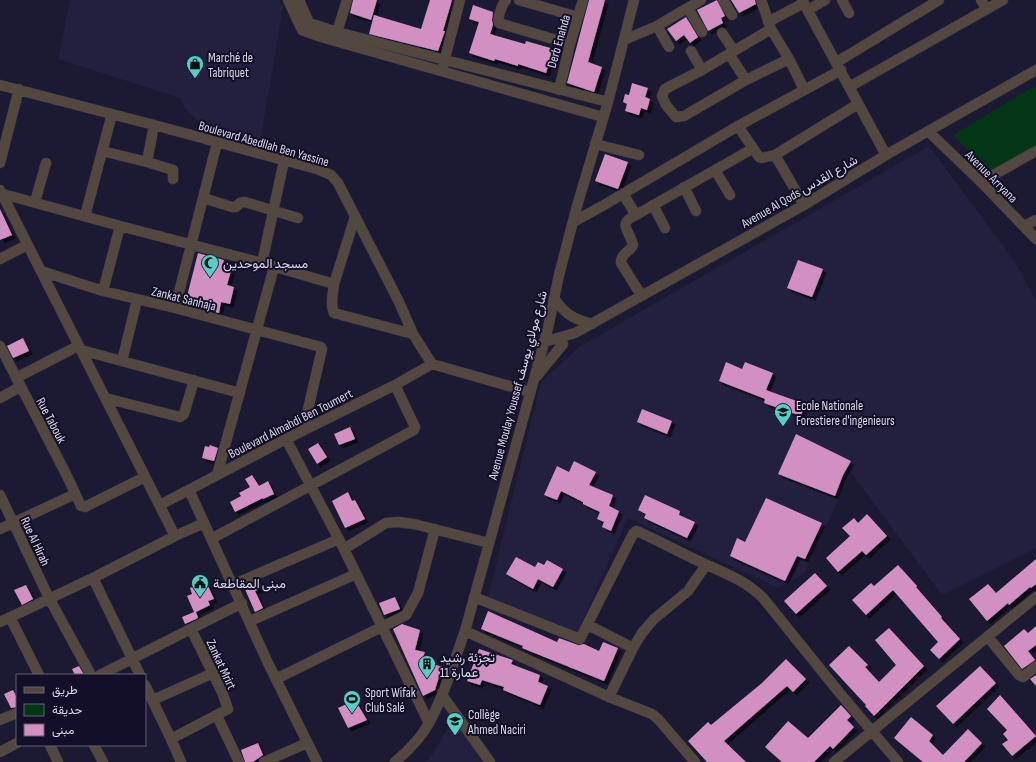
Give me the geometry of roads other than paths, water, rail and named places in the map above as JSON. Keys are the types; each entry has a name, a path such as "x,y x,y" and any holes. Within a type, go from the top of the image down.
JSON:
{"street":[{"path":"288,0 306,26 322,37 603,117"},
{"path":"299,0 306,26"},
{"path":"337,32 346,0"},
{"path":"442,71 460,0"},
{"path":"506,0 503,3 498,19 499,24 570,44"},
{"path":"519,0 533,2 578,17"},
{"name":"Derb Enahda","path":"558,90 583,0"},
{"name":"Avenue Moulay Youssef شارع مولاي يوسف","path":"395,762 420,737 429,723 442,695 465,631 540,357 573,222 608,102 634,0"},
{"path":"624,40 657,26 702,0"},
{"path":"724,0 732,15"},
{"path":"761,0 769,25 789,59 804,89"},
{"path":"789,59 746,80 689,114 676,117 666,105 662,96 663,91 731,53 769,25 805,4 825,0"},
{"path":"842,0 849,13"},
{"path":"573,222 804,89 839,66 924,4 939,0"},
{"path":"981,0 987,9"},
{"path":"849,87 1003,0"},
{"path":"805,4 886,155"},
{"path":"688,8 702,32"},
{"path":"306,26 337,32 608,102"},
{"path":"657,26 669,47"},
{"path":"722,32 731,53 746,80"},
{"path":"691,51 702,70"},
{"name":"Avenue Al Qods شارع القدس","path":"544,342 575,333 592,324 641,295 804,205 886,155 1036,70"},
{"name":"Boulevard Abedllah Ben Yassine","path":"0,85 318,169 331,175 338,183 399,302 413,334 432,364"},
{"path":"0,163 19,89"},
{"path":"738,126 760,158 775,155 858,104"},
{"path":"85,216 112,114"},
{"path":"147,162 154,125"},
{"name":"Avenue Arryana","path":"929,132 981,182 1036,239"},
{"path":"175,308 217,143"},
{"path":"595,144 639,155"},
{"path":"641,295 621,263 622,256 632,248 633,245 625,223 628,218 636,215 752,148"},
{"path":"102,151 173,170 173,179"},
{"path":"981,182 1036,151"},
{"path":"775,155 804,205"},
{"path":"262,263 284,161"},
{"path":"35,202 46,163"},
{"path":"715,170 730,195"},
{"path":"684,187 696,211"},
{"path":"1,192 334,284"},
{"path":"1,192 175,536"},
{"path":"623,194 636,215"},
{"path":"203,198 232,207 236,207 240,203 245,202 298,218"},
{"path":"653,205 665,228"},
{"path":"355,217 334,284 332,311 334,313 413,334"},
{"path":"1024,226 1036,220"},
{"path":"103,291 120,226"},
{"path":"0,259 28,245"},
{"path":"217,475 274,267"},
{"name":"Zankat Sanhaja","path":"41,271 103,291 175,308 321,347 322,349 303,431"},
{"path":"554,298 566,314 592,324"},
{"path":"122,361 137,300"},
{"name":"Avenue Al Qods شارع القدس","path":"540,357 563,344 575,333"},
{"path":"533,380 563,344"},
{"name":"Rue Tabouk","path":"0,346 81,506 85,507 145,477"},
{"path":"0,398 18,382 80,348 240,393"},
{"path":"432,364 530,392"},
{"name":"Boulevard Almahdi Ben Toumert","path":"160,505 286,439 395,385 432,364"},
{"path":"105,398 180,417 184,414 194,380"},
{"path":"211,539 414,429 415,427 395,385"},
{"path":"286,439 344,548 429,723"},
{"path":"189,490 276,679 317,762"},
{"name":"Rue Al Hirah","path":"0,494 49,598 90,674"},
{"path":"0,529 75,494"},
{"path":"344,548 386,523 398,522 414,524 489,543"},
{"path":"0,622 204,523"},
{"path":"276,679 406,615 418,593 435,529"},
{"path":"474,597 577,639 581,638 634,532 639,532 706,565 729,574 754,588 898,762"},
{"path":"232,585 339,539"},
{"path":"609,697 633,648 647,626 654,618 688,591 706,565"},
{"path":"250,621 356,574"},
{"path":"93,578 139,674"},
{"path":"834,762 1036,597"},
{"path":"102,674 242,604"},
{"path":"10,617 38,674"},
{"path":"588,625 633,648"},
{"name":"Zankat Mrirt","path":"192,629 224,697 228,710 217,716"},
{"path":"465,631 654,716 695,762"},
{"path":"988,637 1019,675 1023,677 1036,666"},
{"path":"153,700 213,674"},
{"path":"146,687 181,762"},
{"path":"442,695 490,762"},
{"path":"0,720 16,713"},
{"path":"171,739 217,716 239,762"},
{"path":"264,762 307,743"},
{"path":"0,752 16,744"},
{"path":"50,746 58,762"},
{"path":"95,746 103,762"}],"place":[{"name":"Marché de Tabriquet","path":"195,79"},
{"name":"مسجد الموحدين","path":"210,278"},
{"name":"Ecole Nationale Forestiere d'ingenieurs","path":"783,427"},
{"name":"مبنى المقاطعة","path":"200,598"},
{"name":"تجزئة رشيد عمارة 11","path":"427,679"},
{"name":"Sport Wifak Club Salé","path":"352,714"},
{"name":"Collège Ahmed Naciri","path":"455,736"}]}
